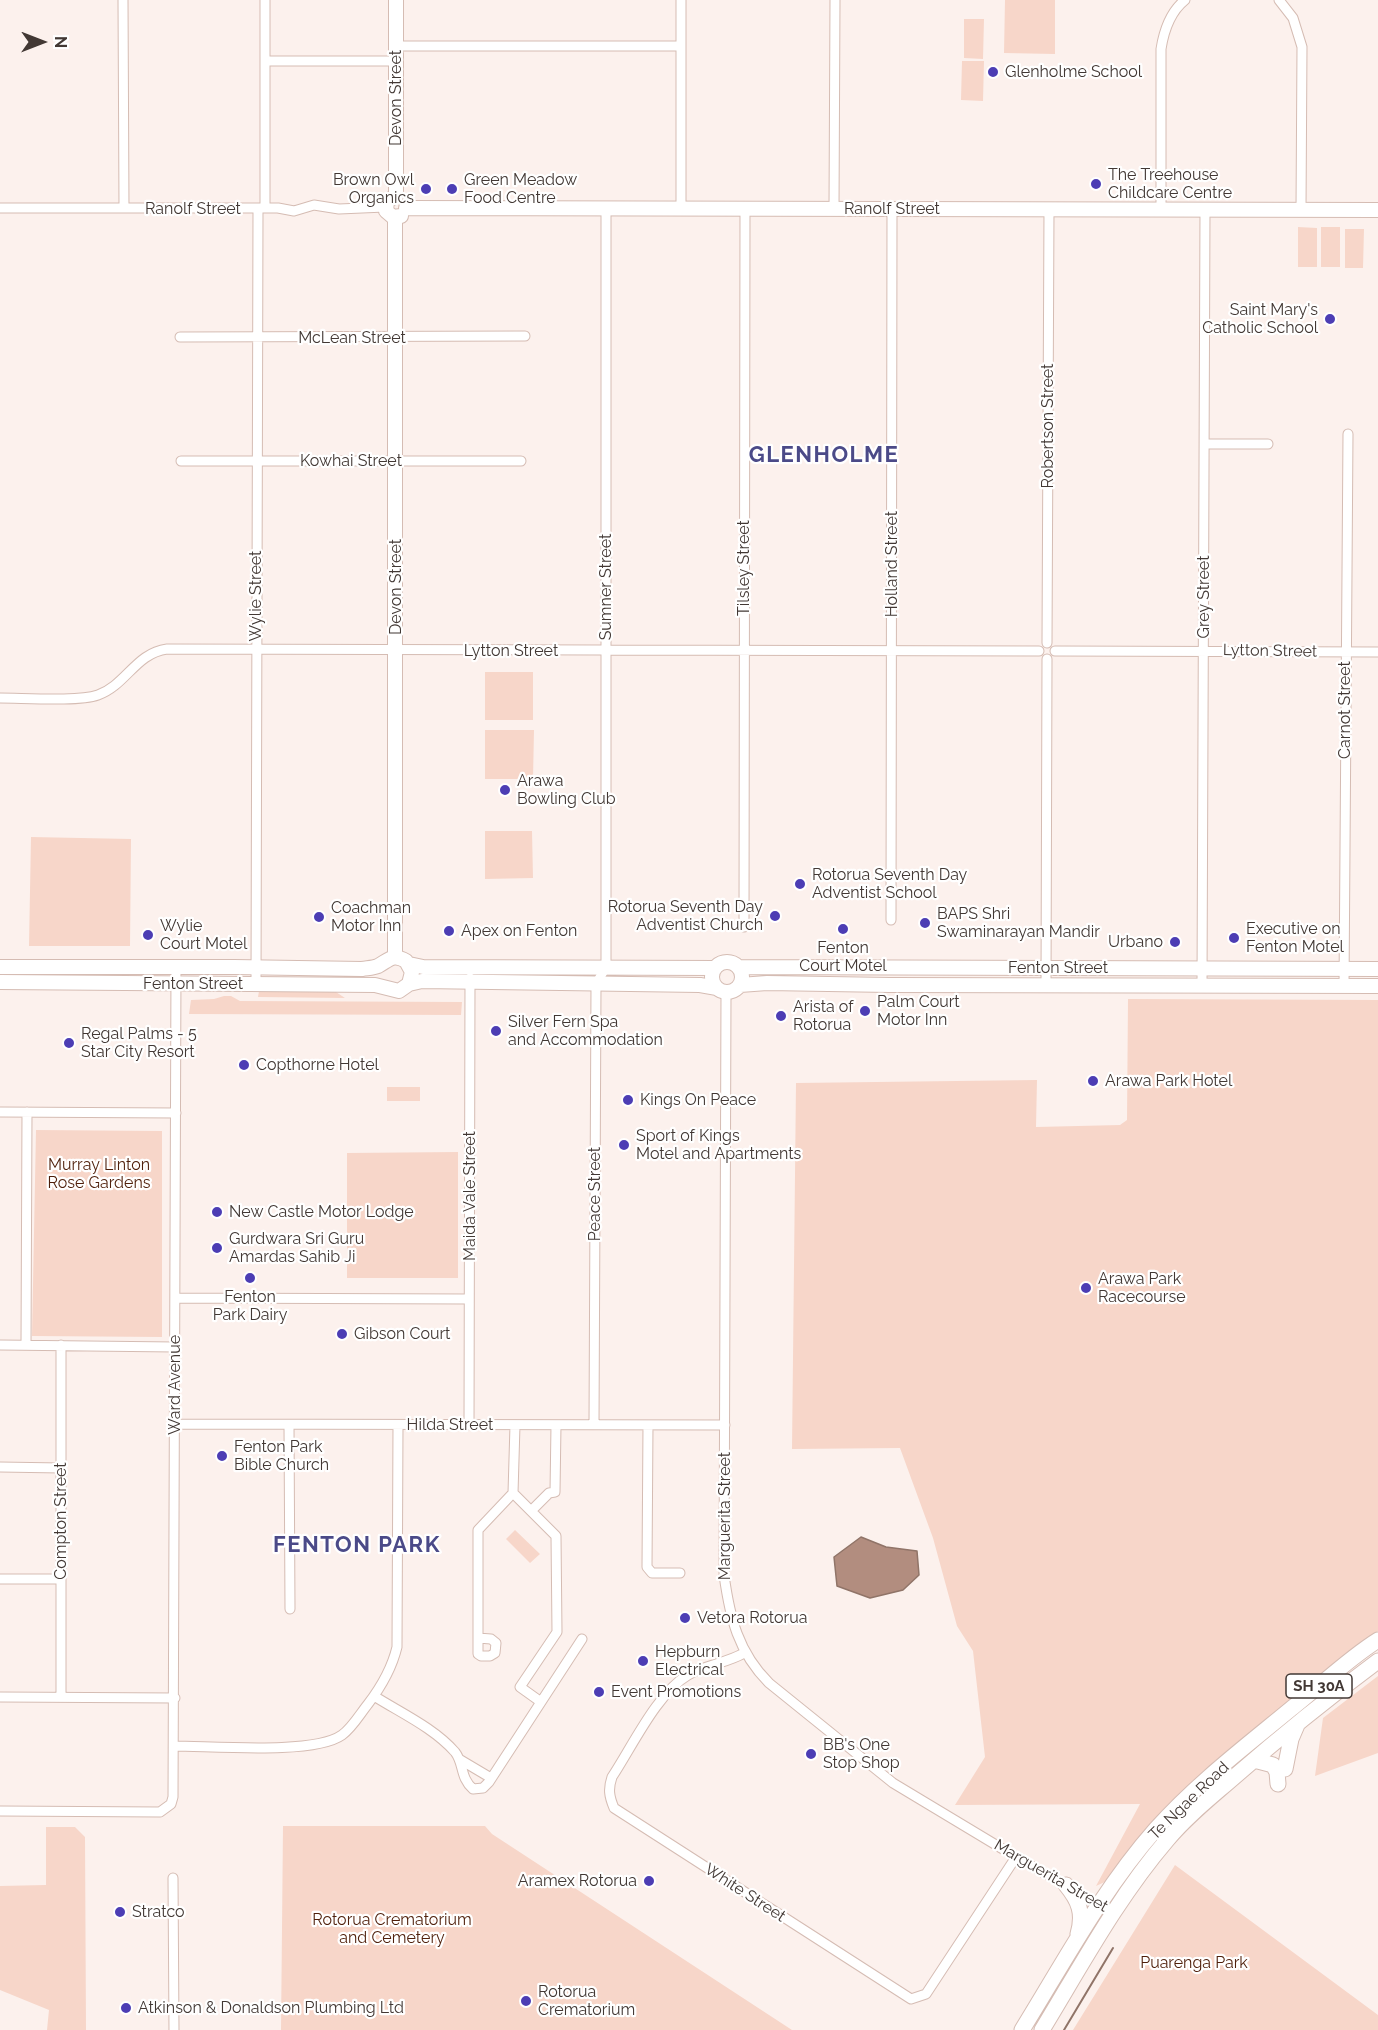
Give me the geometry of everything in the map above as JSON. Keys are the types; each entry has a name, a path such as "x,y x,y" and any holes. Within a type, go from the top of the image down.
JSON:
{"main road":[{"name":"Devon Street","path":"396,0 396,196"},
{"path":"396,196 405,201 406,208 403,215 395,218 387,214 385,207 387,201 396,196"},
{"name":"Ranolf Street","path":"406,208 1378,210"},
{"name":"Devon Street","path":"388,960 395,650 395,218"},
{"path":"402,958 409,964 423,967 715,968 723,963 734,964 738,967 742,977 740,985 734,990 700,985 422,981 409,984 399,991 385,988 379,979 379,969 388,960 402,958"},
{"name":"Fenton Street","path":"0,967 362,969 375,968 388,960"},
{"path":"409,964 412,976 409,984"},
{"name":"Fenton Street","path":"738,967 1378,969"},
{"path":"715,968 712,978 722,990"},
{"path":"890,968 890,985"},
{"name":"Fenton Street","path":"0,982 375,985 385,988"},
{"name":"Fenton Street","path":"740,985 767,983 1378,986"},
{"name":"Te Ngae Road","path":"1022,2030 1100,1905 1155,1830 1191,1794 1378,1640"},
{"name":"Te Ngae Road","path":"1042,2030 1114,1913 1150,1860 1168,1839 1201,1806 1254,1760 1378,1661"},
{"path":"1285,1769 1291,1739 1297,1725"},
{"path":"1254,1760 1273,1765 1277,1772 1278,1784"},
{"path":"1066,1885 1077,1899 1080,1909 1082,1922 1076,1943"}],"street":[{"path":"123,0 124,208"},
{"name":"Wylie Street","path":"256,984 257,338 265,0"},
{"path":"681,0 681,208"},
{"path":"834,209 835,0"},
{"path":"1279,0 1293,18 1302,47 1301,209"},
{"path":"1161,209 1161,49 1167,25 1180,1"},
{"path":"396,46 681,46"},
{"path":"265,61 396,61"},
{"name":"Ranolf Street","path":"0,208 261,208 294,211 314,205 339,209 385,207"},
{"name":"Sumner Street","path":"606,208 606,967"},
{"name":"Tilsley Street","path":"744,927 745,208"},
{"name":"Holland Street","path":"891,920 892,209"},
{"name":"Robertson Street","path":"1047,643 1048,209"},
{"name":"Grey Street","path":"1202,986 1205,209"},
{"name":"McLean Street","path":"180,338 525,336"},
{"name":"Carnot Street","path":"1344,986 1348,434"},
{"path":"1205,444 1268,444"},
{"name":"Kowhai Street","path":"181,460 521,460"},
{"path":"1047,643 1053,646 1055,651 1052,658 1047,659 1042,658 1039,651 1042,645 1047,643"},
{"name":"Lytton Street","path":"0,698 82,698 99,695 114,686 145,656 160,650 1039,651"},
{"name":"Lytton Street","path":"1055,651 1378,652"},
{"path":"1046,985 1047,659"},
{"name":"Ward Avenue","path":"0,1811 160,1812 171,1804 174,1790 176,967"},
{"name":"Maida Vale Street","path":"469,1425 470,967"},
{"path":"596,984 606,967"},
{"name":"Peace Street","path":"594,1424 596,984"},
{"name":"Marguerita Street","path":"722,990 724,1575 736,1632 744,1653 755,1670 769,1683 886,1777 933,1808 1114,1913"},
{"path":"0,1112 176,1113"},
{"path":"26,1345 27,1112"},
{"path":"175,1298 469,1299"},
{"path":"0,1345 175,1347"},
{"name":"Compton Street","path":"61,1345 61,1697"},
{"name":"Hilda Street","path":"175,1424 725,1425"},
{"path":"289,1425 290,1609"},
{"path":"174,1746 296,1747 318,1745 344,1734 374,1696 394,1662 397,1647 398,1425"},
{"path":"478,1638 478,1530 513,1493 515,1425"},
{"path":"531,1511 549,1493 555,1492 556,1425"},
{"path":"648,1425 648,1567 655,1574 680,1573"},
{"path":"0,1467 61,1468"},
{"path":"513,1493 556,1536 557,1632 520,1687 541,1702"},
{"path":"0,1579 60,1579"},
{"path":"459,1759 465,1780 472,1789 483,1788 582,1639"},
{"name":"White Street","path":"744,1653 701,1668 685,1677 661,1699 612,1777 608,1788 614,1808 911,1999 926,1994 1016,1857"},
{"path":"374,1696 441,1738 459,1759 491,1778"},
{"path":"0,1697 174,1698"},
{"path":"173,1878 174,2030"}],"green space":[{"path":"1005,0 1055,0 1055,54 1004,53"},
{"path":"964,19 984,19 983,59 964,58"},
{"path":"962,61 984,61 983,101 961,100"},
{"path":"1298,227 1317,228 1317,267 1298,267"},
{"path":"1321,227 1340,227 1340,267 1321,267"},
{"path":"1345,229 1364,229 1363,268 1345,268"},
{"path":"485,672 533,672 533,720 485,720"},
{"path":"485,730 534,730 533,779 485,779"},
{"path":"485,831 532,831 533,878 485,879"},
{"path":"31,837 131,839 130,946 29,946"},
{"path":"259,991 336,992 345,998 258,997"},
{"path":"231,996 240,1001 462,1002 461,1015 189,1014 191,1000"},
{"name":"Arawa Park Racecourse","path":"1128,999 1378,1000 1378,1631 1216,1760 1142,1833 1107,1881 1096,1886 1140,1804 955,1805 985,1757 973,1651 957,1626 933,1538 900,1448 792,1449 796,1083 1037,1080 1036,1127 1120,1125 1127,1120"},
{"path":"387,1087 420,1087 420,1101 387,1101"},
{"name":"Murray Linton Rose Gardens","path":"36,1130 162,1131 162,1337 32,1336"},
{"path":"458,1152 458,1278 347,1278 347,1153"},
{"path":"515,1530 540,1554 530,1563 506,1539"},
{"path":"1378,1676 1378,1753 1315,1776 1323,1718"},
{"name":"Rotorua Crematorium and Cemetery","path":"283,1826 485,1826 492,1834 792,2030 281,2030"},
{"path":"46,1827 75,1827 85,1837 86,2030 47,2030 49,2010 0,1990 0,1886 46,1885"},
{"name":"Puarenga Park","path":"1175,1865 1378,2015 1378,2030 1073,2030"}],"shaded area":[{"path":"861,1537 886,1547 917,1551 919,1575 903,1590 870,1598 837,1586 834,1557"}],"waterway":[{"path":"1064,2030 1113,1948"}],"place":[{"name":"Glenholme School","path":"993,72"},
{"name":"The Treehouse Childcare Centre","path":"1096,184"},
{"name":"Brown Owl Organics","path":"426,189"},
{"name":"Green Meadow Food Centre","path":"452,189"},
{"name":"Saint Mary's Catholic School","path":"1330,319"},
{"name":"Arawa Bowling Club","path":"505,790"},
{"name":"Rotorua Seventh Day Adventist School","path":"800,884"},
{"name":"Rotorua Seventh Day Adventist Church","path":"775,916"},
{"name":"Coachman Motor Inn","path":"319,917"},
{"name":"BAPS Shri Swaminarayan Mandir","path":"925,923"},
{"name":"Fenton Court Motel","path":"843,929"},
{"name":"Apex on Fenton","path":"449,931"},
{"name":"Wylie Court Motel","path":"148,935"},
{"name":"Executive on Fenton Motel","path":"1234,938"},
{"name":"Urbano","path":"1175,942"},
{"name":"Palm Court Motor Inn","path":"865,1011"},
{"name":"Arista of Rotorua","path":"781,1016"},
{"name":"Silver Fern Spa and Accommodation","path":"496,1031"},
{"name":"Regal Palms - 5 Star City Resort","path":"69,1043"},
{"name":"Copthorne Hotel","path":"244,1065"},
{"name":"Arawa Park Hotel","path":"1093,1081"},
{"name":"Kings On Peace","path":"628,1100"},
{"name":"Sport of Kings Motel and Apartments","path":"624,1145"},
{"name":"New Castle Motor Lodge","path":"217,1212"},
{"name":"Gurdwara Sri Guru Amardas Sahib Ji","path":"217,1248"},
{"name":"Fenton Park Dairy","path":"250,1278"},
{"name":"Arawa Park Racecourse","path":"1086,1288"},
{"name":"Gibson Court","path":"342,1334"},
{"name":"Fenton Park Bible Church","path":"222,1456"},
{"name":"Vetora Rotorua","path":"685,1618"},
{"name":"Hepburn Electrical","path":"643,1661"},
{"name":"Event Promotions","path":"599,1692"},
{"name":"BB's One Stop Shop","path":"811,1754"},
{"name":"Aramex Rotorua","path":"649,1881"},
{"name":"Stratco","path":"120,1912"},
{"name":"Rotorua Crematorium","path":"526,2001"},
{"name":"Atkinson & Donaldson Plumbing Ltd","path":"126,2008"}],"district":[{"name":"GLENHOLME","path":"824,455"},
{"name":"FENTON PARK","path":"357,1545"}]}
